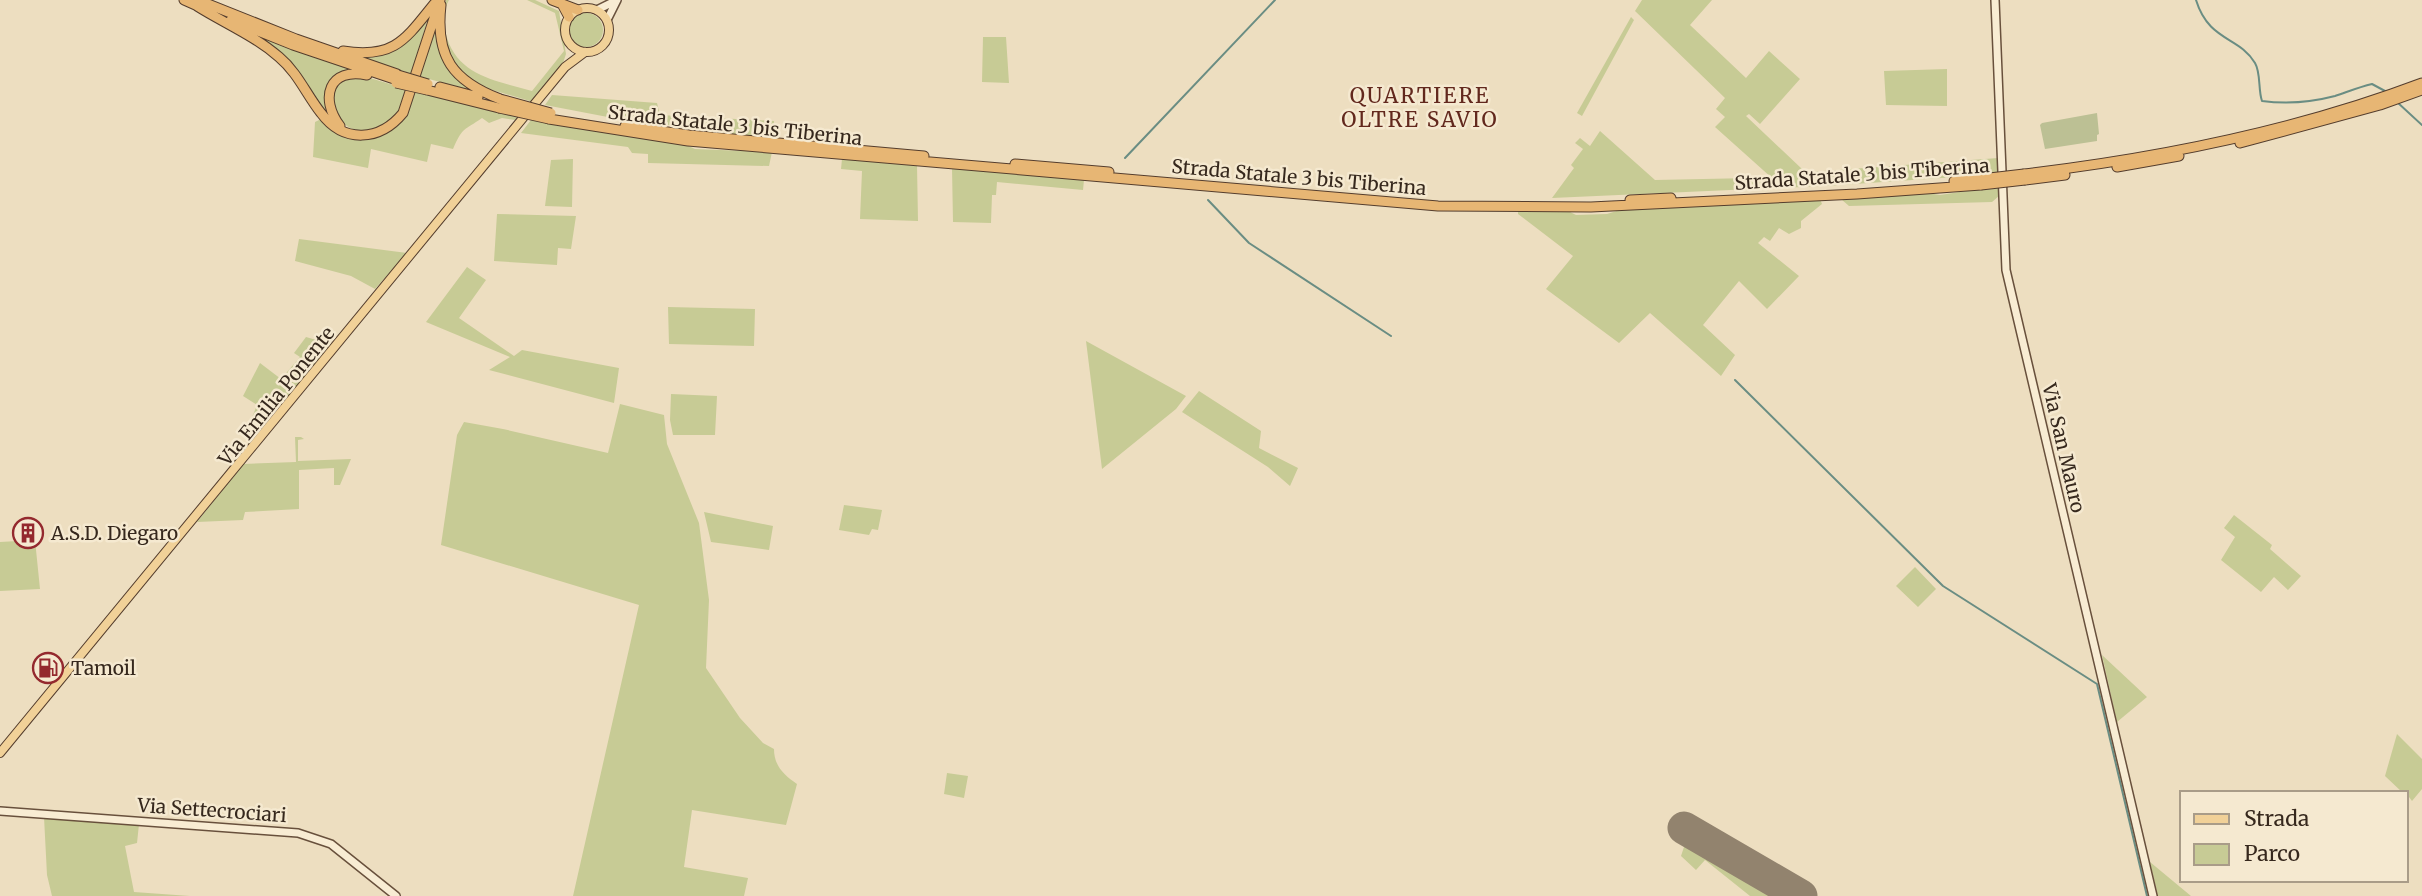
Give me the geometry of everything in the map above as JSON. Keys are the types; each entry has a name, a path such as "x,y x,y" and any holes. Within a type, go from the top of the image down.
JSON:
{"highway":[{"path":"184,0 296,39 397,80"},
{"path":"197,3 268,47 282,59 296,74 320,113 328,121 343,130 367,136 380,133 393,125 403,113 440,0"},
{"path":"296,39 358,53 388,49 403,41 416,29 440,0"},
{"path":"440,0 440,44 452,69 478,91 500,103"},
{"path":"557,2 578,10"},
{"path":"557,2 569,18"},
{"path":"197,3 283,41 397,80"},
{"path":"343,130 329,106 328,95 332,85 348,74 397,80 500,103"},
{"name":"Strada Statale 3 bis Tiberina","path":"500,103 550,116 689,135 896,157 1439,200 1591,201 1857,192 1981,182 2156,161 2379,102 2422,83"},
{"name":"Strada Statale 3 bis Tiberina","path":"2401,94 2422,90"}],"main road":[{"name":"Via San Mauro","path":"1995,0 2007,271 2153,896"},
{"path":"597,10 616,1"},
{"path":"607,20 597,10 578,10 569,18 566,32 572,46 585,52 597,50 604,44 609,34 607,20 616,1"},
{"name":"Via Emilia Ponente","path":"565,67 572,46"},
{"name":"Via Emilia Ponente","path":"0,753 4,744 233,473 565,67 585,52"},
{"name":"Via Settecrociari","path":"2,811 298,832 331,844 396,896"}],"green space":[{"path":"446,0 449,0 444,14 447,38 460,61 493,80 532,91 564,51 555,13 527,0 535,0 559,11 566,54 562,66 533,102 476,85 447,58 441,17"},
{"path":"1642,0 1712,0 1690,25 1746,78 1769,51 1800,79 1760,124 1749,114 1746,116 1820,186 1783,188 1715,127 1725,117 1716,109 1725,98 1635,11"},
{"path":"586,13 598,18 603,30 598,42 586,47 574,42 569,30 574,18"},
{"path":"429,14 412,74 351,55 380,53"},
{"path":"1631,17 1634,20 1582,116 1577,113"},
{"path":"435,29 446,64 457,78 473,91 418,76"},
{"path":"255,34 355,70 330,81 326,93 329,119 298,72"},
{"path":"983,37 1006,37 1009,83 982,82"},
{"path":"1947,69 1947,106 1886,105 1884,71"},
{"path":"363,76 407,89 402,106 394,117 381,126 366,131 344,124 331,105 340,83"},
{"path":"415,92 519,116 515,120 502,118 489,123 482,118 462,133 453,149 431,144 427,162 371,149 368,168 313,157 315,122 321,119 337,133 350,138 379,136 400,123"},
{"path":"552,95 657,103 660,115 774,121 773,139 717,134 684,126 639,123 545,105"},
{"path":"2097,113 2097,141 2045,149 2040,125 2042,123"},
{"path":"531,120 684,144 695,149 772,152 769,166 648,163 648,154 632,153 628,147 521,133"},
{"path":"1600,131 1655,180 1751,178 1764,179 1775,188 1552,198 1574,168 1571,165 1583,149 1575,143 1580,138 1590,146"},
{"path":"1998,158 2000,174 1825,186 1810,172"},
{"path":"573,159 572,207 545,206 551,160"},
{"path":"842,159 917,165 918,221 860,219 862,171 841,169"},
{"path":"952,168 1084,180 1083,190 997,182 996,195 992,195 991,223 953,222"},
{"path":"1999,186 1999,196 1992,202 1849,206 1841,199 1928,193 1940,195"},
{"path":"1820,199 1822,204 1801,221 1801,228 1789,234 1779,228 1770,241 1764,237 1758,243 1799,276 1767,309 1739,281 1703,325 1735,355 1721,376 1650,313 1619,343 1546,289 1573,256 1518,214 1518,211 1568,211 1576,215 1607,214 1623,209"},
{"path":"497,214 576,216 571,249 558,248 557,265 494,261"},
{"path":"299,239 407,253 375,289 351,276 295,261"},
{"path":"467,267 486,280 459,318 514,356 522,350 619,368 614,403 489,370 510,357 426,322"},
{"path":"668,307 755,309 754,346 669,344"},
{"path":"306,337 330,344 263,432 251,420 257,405 243,396 260,363 281,379 300,357 294,353"},
{"path":"1086,341 1186,396 1176,409 1102,469"},
{"path":"1199,391 1261,431 1259,448 1298,468 1290,486 1268,467 1182,412"},
{"path":"671,394 717,396 715,435 673,435 670,420"},
{"path":"620,404 664,415 667,444 699,523 709,600 706,668 740,718 763,743 774,749 781,769 797,784 786,825 692,810 684,867 748,878 744,896 573,896 639,605 441,545 457,435 464,422 608,453"},
{"path":"295,437 304,439 298,440 298,461 351,459 340,485 334,485 334,468 299,470 299,509 245,512 243,520 197,522 243,464 296,462"},
{"path":"844,505 882,510 878,530 872,529 869,535 839,530"},
{"path":"704,512 773,526 769,550 711,542"},
{"path":"2234,515 2272,545 2270,549 2301,576 2288,590 2274,577 2261,592 2221,560 2235,537 2224,528"},
{"path":"35,540 40,589 0,591 0,542"},
{"path":"1915,567 1936,589 1918,607 1896,586"},
{"path":"2102,655 2147,697 2117,722"},
{"path":"2397,734 2422,759 2422,789 2412,801 2408,791 2401,791 2385,776"},
{"path":"947,773 968,776 964,798 944,794"},
{"path":"44,817 139,824 137,843 125,846 134,892 190,896 52,896 47,875"},
{"path":"1682,832 1787,896 1750,896 1705,860 1696,870 1681,856 1685,844 1680,839"},
{"path":"2150,862 2191,896 2158,896"}],"waterway":[{"path":"1125,158 1275,0"},
{"path":"2196,0 2208,24 2241,48 2255,63 2262,101 2317,100 2372,84 2385,91"},
{"path":"2397,102 2422,125"},
{"path":"1208,200 1249,243 1391,336"},
{"path":"1735,380 1943,586 2097,684 2147,896"}],"runway":[{"path":"1684,828 1801,896"}],"place":[{"name":"A.S.D. Diegaro","path":"28,533"},
{"name":"Tamoil","path":"48,668"}],"district":[{"name":"QUARTIERE OLTRE SAVIO","path":"1420,107"}]}
